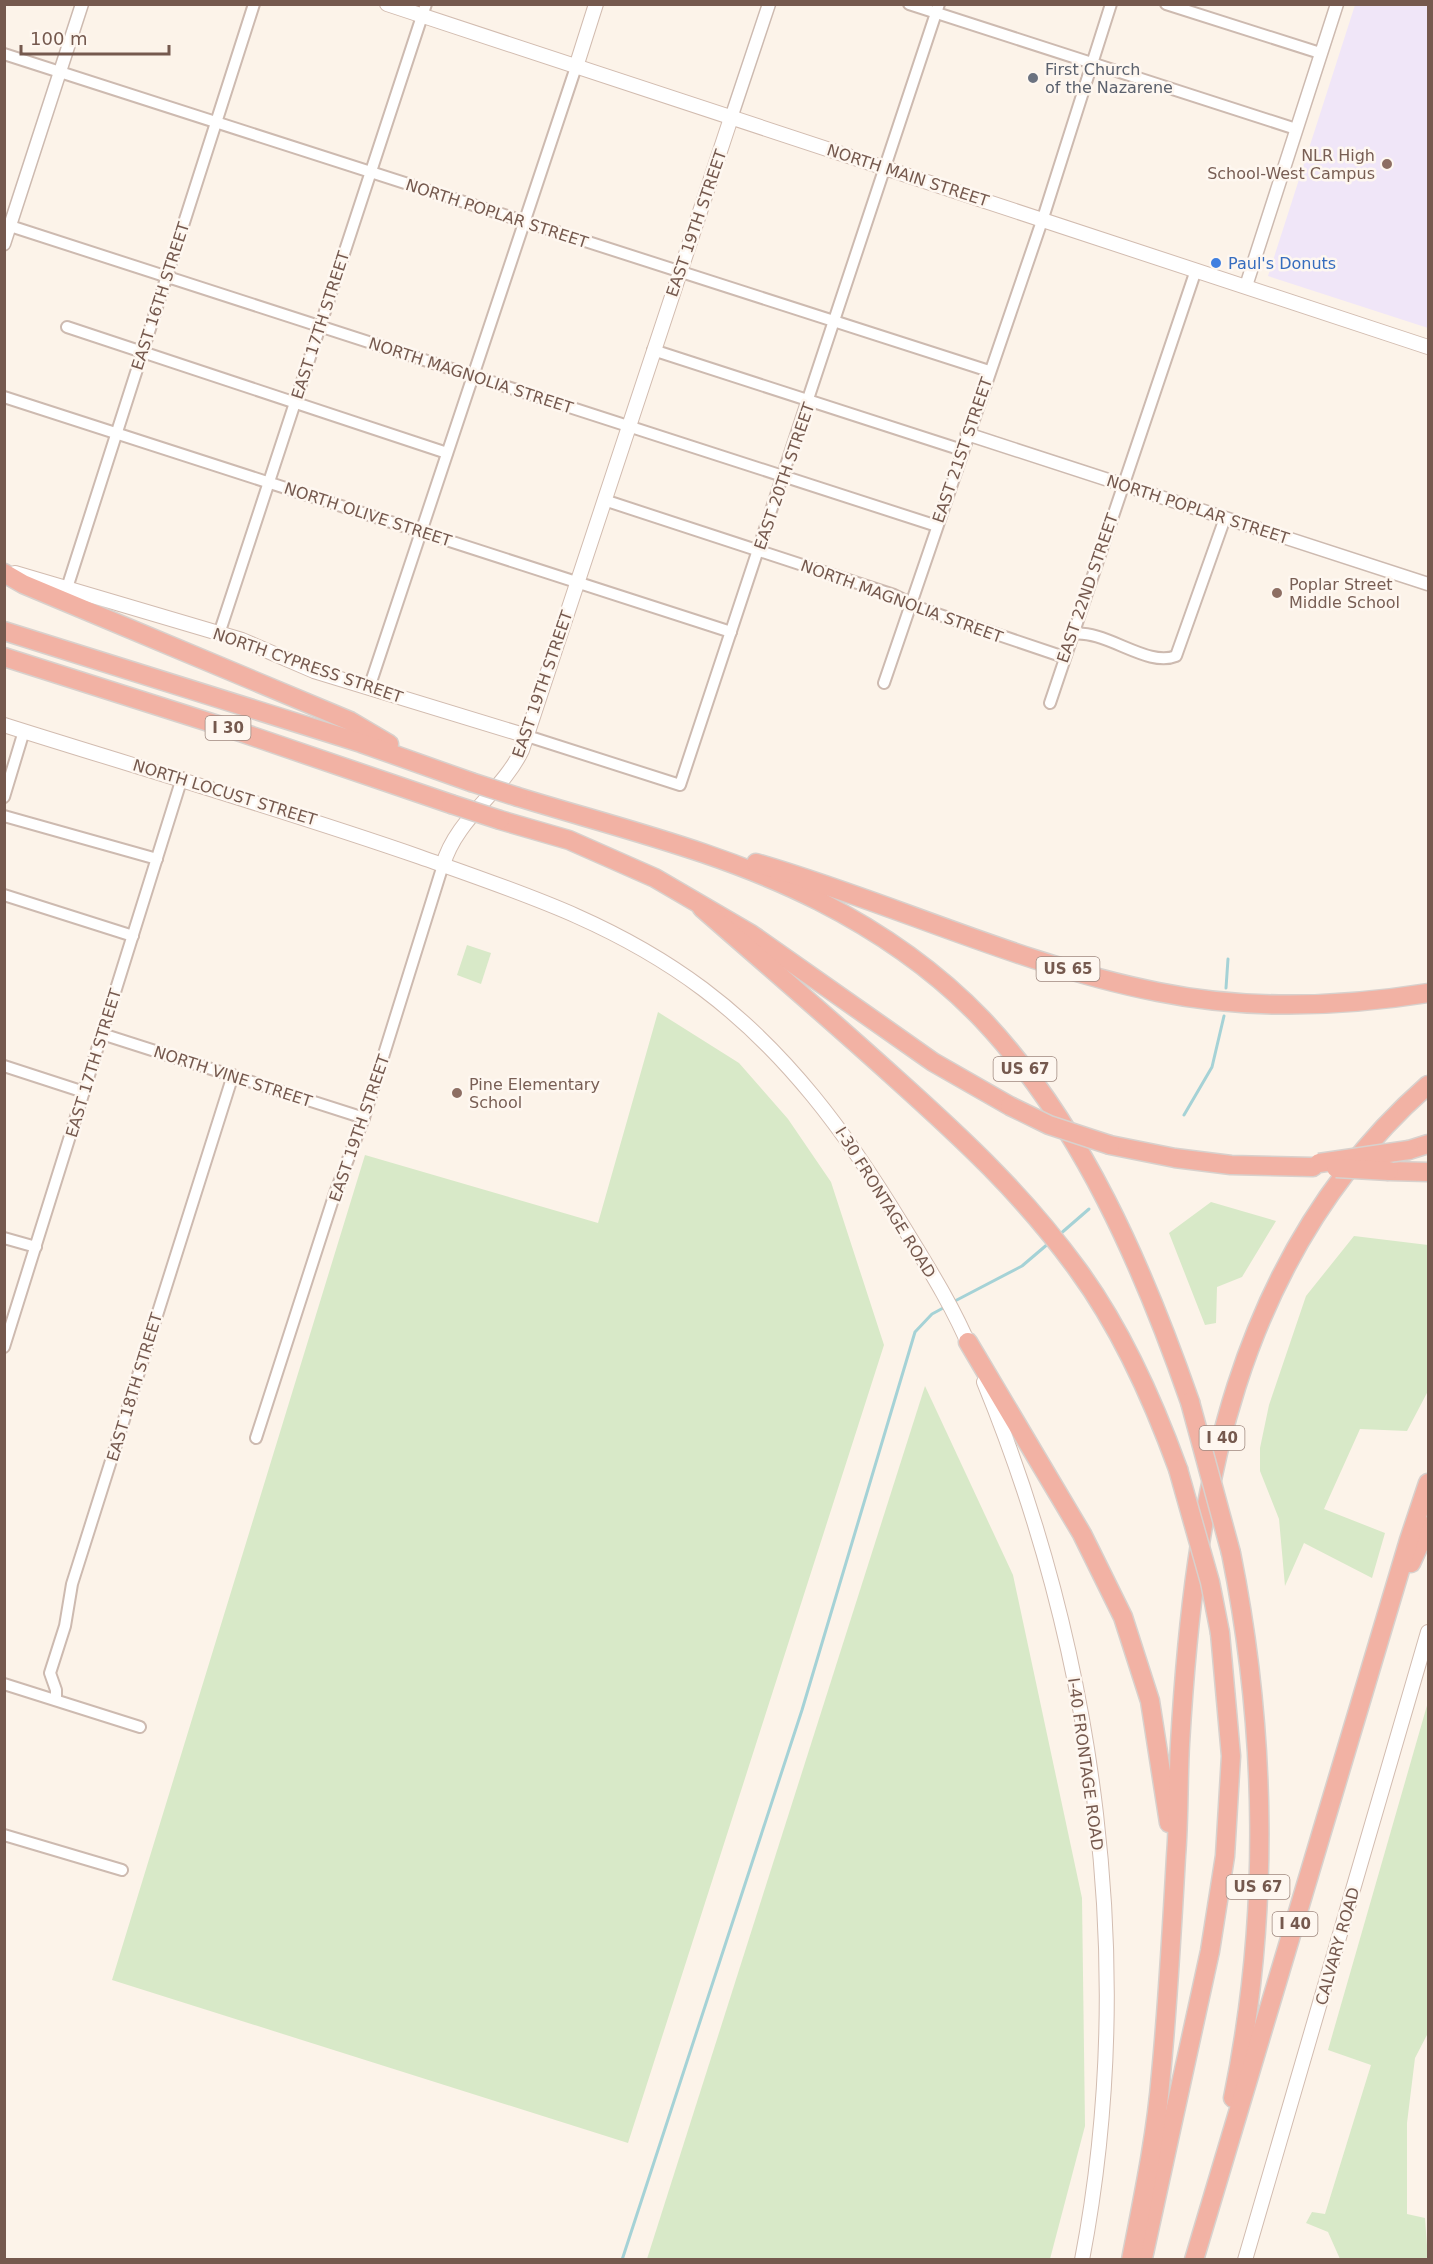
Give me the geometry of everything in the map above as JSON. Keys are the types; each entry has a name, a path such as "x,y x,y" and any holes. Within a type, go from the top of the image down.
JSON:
{"highway":[{"path":"4,572 23,584 350,721 432,768"},
{"name":"I 30","path":"4,631 350,739 471,782 722,860"},
{"name":"I 30","path":"4,657 500,820 569,840 631,866 702,908"},
{"name":"US 65","path":"722,860 757,863 1064,968 1157,992 1251,1002 1297,1004 1351,1002 1428,993"},
{"name":"US 67","path":"722,860 818,900 878,935 937,978 1004,1044 1040,1090 1066,1131 1112,1215 1160,1320 1190,1402 1231,1553 1245,1634 1258,1769 1259,1876 1250,1988 1242,2048 1208,2220"},
{"path":"702,908 751,934 933,1062 1010,1106 1049,1125 1110,1145 1186,1160 1231,1165 1309,1165 1428,1172"},
{"name":"US 67","path":"702,908 971,1145 1027,1204 1079,1271 1136,1368 1160,1419 1178,1469 1210,1582 1220,1633 1231,1756 1230,1807 1225,1856 1208,1962 1143,2259"},
{"name":"I 40","path":"1131,2259 1146,2181 1161,2076 1177,1850 1180,1745 1194,1595 1216,1461 1242,1364 1258,1322 1292,1255 1338,1181 1399,1111 1428,1084"},
{"path":"1309,1165 1409,1150 1428,1144"},
{"path":"968,1342 1082,1534 1123,1617 1150,1701 1159,1744 1168,1817 1177,1850"},
{"name":"I 40","path":"1194,2259 1208,2220 1428,1483"},
{"path":"1383,1628 1428,1527"}],"main road":[{"name":"NORTH MAIN STREET","path":"387,4 424,11 576,67 1043,218 1428,347"},
{"path":"576,67 596,4"},
{"name":"EAST 19TH STREET","path":"443,865 455,838 514,765 527,736 731,118"},
{"name":"NORTH CYPRESS STREET","path":"4,572 67,588 242,640 314,671 527,736"},
{"name":"NORTH LOCUST STREET","path":"4,724 182,778 443,865"},
{"name":"I-30 FRONTAGE ROAD","path":"443,865 510,887 601,925 666,963 735,1015 801,1080 844,1134 872,1174 941,1291"},
{"name":"I-40 FRONTAGE ROAD","path":"941,1291 968,1342 1006,1439 1035,1525 1073,1673 1092,1782 1102,1891 1106,2008 1099,2132 1082,2259"},
{"name":"CALVARY ROAD","path":"1245,2259 1428,1632"}],"street":[{"path":"4,244 8,225 82,4"},
{"name":"EAST 16TH STREET","path":"67,588 254,4"},
{"path":"731,118 769,4"},
{"path":"909,4 938,9 1091,64 1296,129"},
{"name":"EAST 21ST STREET","path":"884,683 967,434 1043,218 1111,4"},
{"path":"1166,4 1320,53"},
{"path":"1246,286 1337,4"},
{"name":"EAST 20TH STREET","path":"680,785 836,322 938,9"},
{"name":"EAST 17TH STREET","path":"219,634 424,11"},
{"name":"NORTH POPLAR STREET","path":"4,54 989,371"},
{"path":"369,688 576,67"},
{"name":"NORTH MAGNOLIA STREET","path":"8,225 937,526"},
{"name":"EAST 22ND STREET","path":"1050,703 1196,270"},
{"path":"68,327 447,453"},
{"path":"653,350 962,450"},
{"name":"NORTH OLIVE STREET","path":"4,397 731,632"},
{"name":"NORTH POPLAR STREET","path":"967,434 1428,584"},
{"name":"NORTH MAGNOLIA STREET","path":"604,500 894,595 910,603 1064,657"},
{"path":"1072,634 1090,633 1163,659 1176,656 1225,518"},
{"path":"4,797 24,731"},
{"name":"NORTH CYPRESS STREET","path":"527,736 680,785"},
{"name":"EAST 17TH STREET","path":"4,1347 182,778"},
{"path":"4,816 157,859"},
{"name":"EAST 19TH STREET","path":"256,1438 335,1193 364,1118 443,865"},
{"path":"4,895 133,936"},
{"name":"NORTH VINE STREET","path":"102,1034 364,1118"},
{"path":"4,1066 84,1092"},
{"name":"EAST 18TH STREET","path":"56,1700 56,1690 50,1673 65,1626 72,1584 233,1076"},
{"path":"4,1238 36,1247"},
{"path":"4,1684 140,1727"},
{"path":"5,1837 122,1870"}],"shaded area":[{"path":"1355,5 1428,5 1428,328 1268,276"}],"green space":[{"path":"467,945 491,953 481,984 457,975"},
{"path":"658,1012 739,1063 788,1119 831,1182 884,1345 628,2143 112,1980 365,1155 598,1223"},
{"path":"1211,1202 1276,1221 1242,1277 1217,1287 1216,1323 1205,1325 1169,1233"},
{"path":"1354,1236 1428,1245 1428,1391 1407,1431 1360,1429 1324,1509 1385,1533 1372,1578 1304,1543 1285,1586 1279,1519 1260,1471 1260,1448 1269,1405 1306,1296"},
{"path":"925,1386 1013,1575 1082,1898 1085,2126 1050,2259 647,2259"},
{"path":"1428,1702 1428,2033 1415,2058 1407,2123 1407,2214 1425,2218 1428,2259 1340,2259 1328,2232 1306,2223 1312,2212 1325,2214 1371,2065 1328,2050"}],"waterway":[{"path":"1226,988 1228,959"},
{"path":"1184,1115 1212,1067 1224,1016"},
{"path":"1059,1235 1089,1209"},
{"path":"953,1302 1022,1266 1049,1243"},
{"path":"622,2260 802,1710 915,1332 932,1314 945,1307"}],"place":[{"name":"First Church of the Nazarene","path":"1033,78"},
{"name":"NLR High School-West Campus","path":"1387,164"},
{"name":"Paul's Donuts","path":"1216,263"},
{"name":"Poplar Street Middle School","path":"1277,593"},
{"name":"Pine Elementary School","path":"457,1093"}]}
